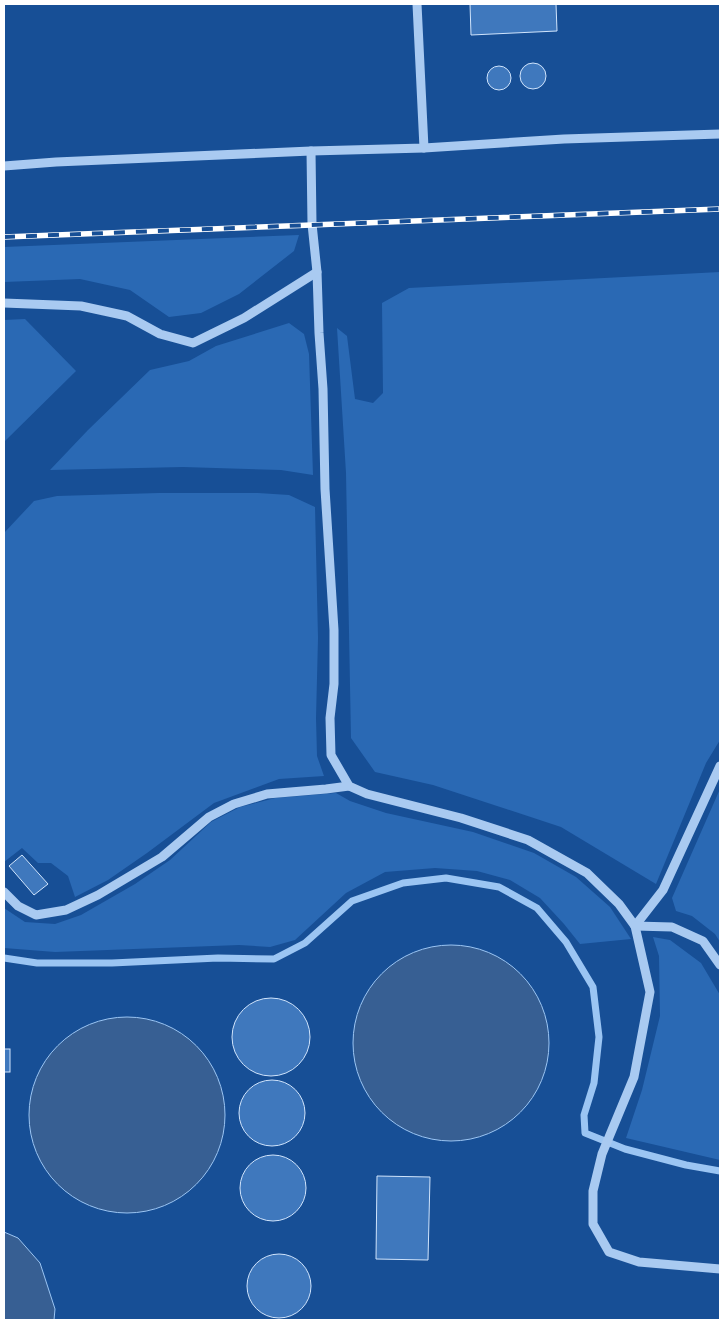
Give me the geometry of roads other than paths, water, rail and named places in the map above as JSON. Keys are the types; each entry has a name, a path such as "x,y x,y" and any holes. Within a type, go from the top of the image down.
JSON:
{"lane":[{"path":"417,4 424,148"},
{"path":"4,166 311,150 424,148 720,134"},
{"path":"311,150 312,224 317,272 323,389 325,489 334,630 334,684 330,718 332,755 349,786"},
{"path":"4,303 81,306 127,316 160,334 193,343 244,318 317,272"},
{"path":"635,926 663,890 720,766"},
{"path":"4,892 18,906 36,914 66,910 98,896 162,857 208,817 234,804 267,794 349,786 367,794 461,818 528,840 587,873 619,904 635,926 650,992 634,1077 602,1154 593,1191 593,1224 609,1252 639,1262 720,1269"},
{"path":"635,926 672,927 703,941 720,965"}],"waterway":[{"path":"4,958 37,963 112,963 218,958 274,959 305,943 352,901 403,883 446,878 499,887 537,908 566,942 593,987 599,1037 594,1083 584,1115 585,1133 625,1149 686,1165 720,1171"}],"railway":[{"path":"4,237 720,209"}]}
